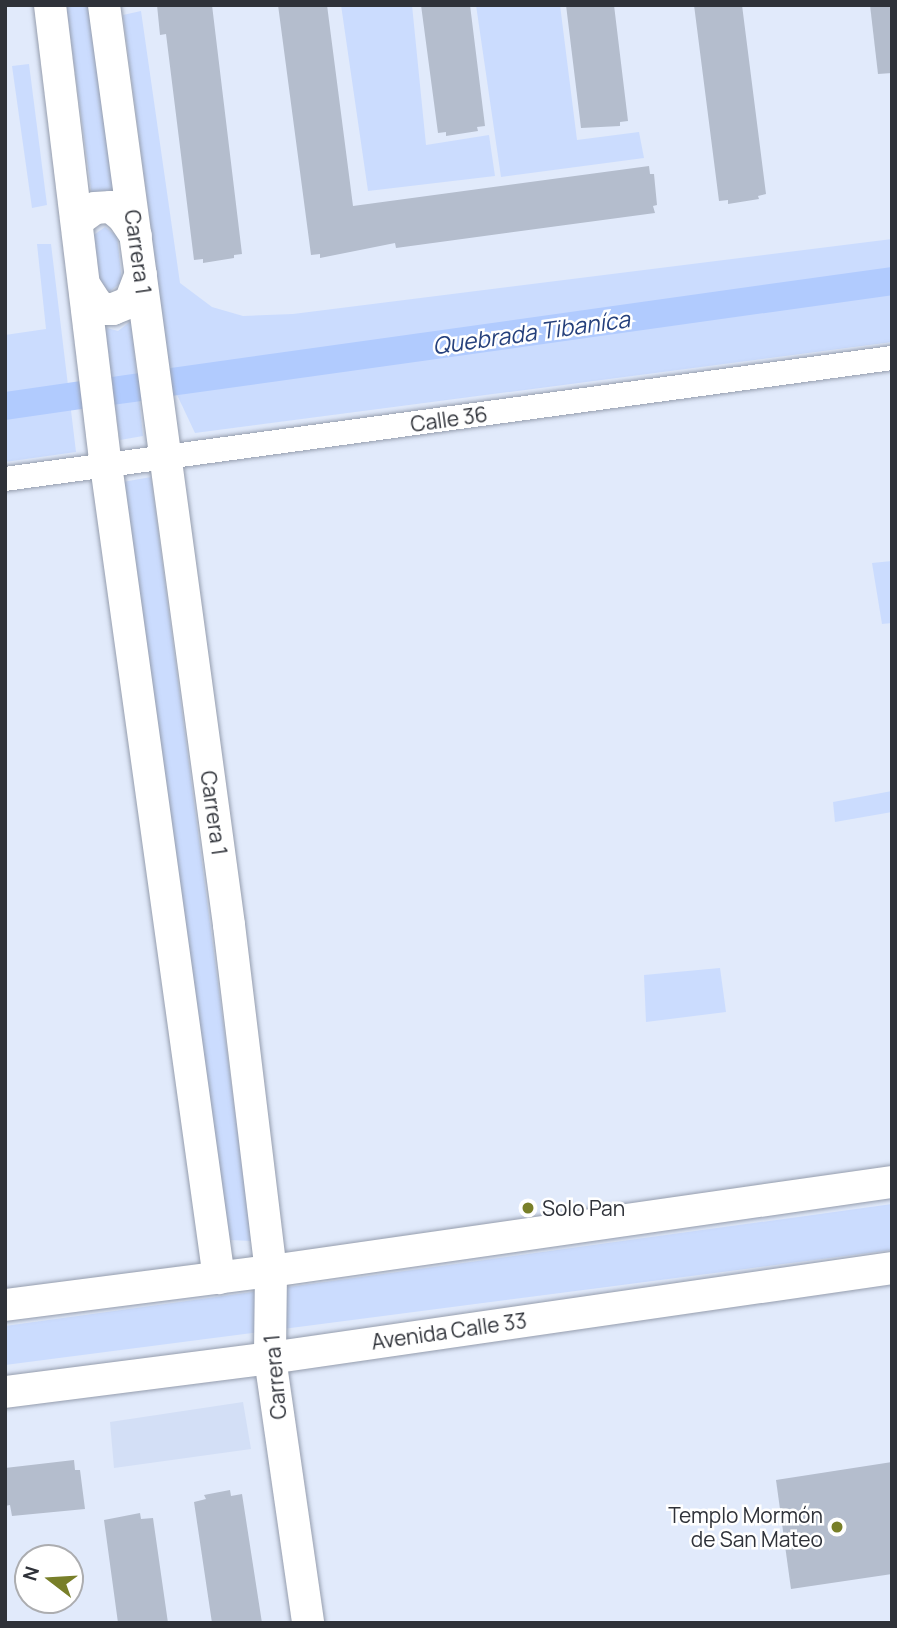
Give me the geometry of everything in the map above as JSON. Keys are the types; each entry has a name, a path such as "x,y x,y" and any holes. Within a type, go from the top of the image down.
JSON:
{"street":[{"path":"50,5 106,466 219,1278"},
{"name":"Carrera 1","path":"104,5 229,925 271,1271 270,1358 308,1623"},
{"path":"77,221 95,208 111,208 123,216 136,236"},
{"path":"85,286 103,309 113,309 130,302 141,274"},
{"name":"Calle 36","path":"5,480 892,358"},
{"path":"5,1305 271,1271 892,1182"},
{"name":"Avenida Calle 33","path":"5,1392 270,1358 892,1268"}],"shaded area":[{"path":"66,5 88,5 114,193 92,196"},
{"path":"341,5 412,5 426,145 489,135 495,176 368,191"},
{"path":"476,5 560,5 577,140 639,132 644,158 501,177"},
{"path":"141,11 180,283 212,307 243,316 293,314 892,239 892,342 195,433 171,382 123,15"},
{"path":"29,64 47,205 32,208 12,66"},
{"path":"105,227 117,236 122,282 110,291 103,290 96,283 91,237"},
{"path":"37,244 51,244 76,452 5,462 5,335 46,329"},
{"path":"131,321 143,436 120,440 103,327 118,331"},
{"path":"151,477 252,1241 229,1240 123,482"},
{"path":"892,561 892,623 882,624 872,563"},
{"path":"892,791 892,812 835,822 833,802"},
{"path":"720,968 726,1012 646,1022 644,975"},
{"path":"892,1204 892,1250 5,1365 5,1326"},
{"path":"243,1402 251,1449 114,1468 110,1422"}],"building":[{"path":"157,5 212,5 242,254 234,255 234,258 203,263 203,259 194,260 166,34 160,35"},
{"path":"278,5 327,5 353,206 649,166 650,174 654,174 657,205 653,206 655,213 396,248 395,243 320,258 320,254 311,255"},
{"path":"421,5 470,5 485,126 477,127 478,131 446,136 446,132 438,133"},
{"path":"566,5 614,5 628,121 620,122 620,126 581,128"},
{"path":"694,5 742,5 766,194 758,196 759,199 728,204 728,200 719,201"},
{"path":"870,5 892,5 892,73 878,74"},
{"path":"74,1460 75,1470 80,1470 85,1509 12,1516 10,1505 5,1506 5,1468"},
{"name":"Templo Mormón de San Mateo","path":"892,1462 892,1574 791,1589 776,1480"},
{"path":"230,1490 231,1496 242,1494 262,1623 212,1623 194,1502 206,1499 204,1495"},
{"path":"140,1513 141,1519 153,1518 168,1623 118,1623 104,1520"}],"waterway":[{"name":"Quebrada Tibaníca","path":"171,382 892,281"},
{"name":"Quebrada Tibaníca","path":"112,391 140,387"},
{"name":"Quebrada Tibaníca","path":"5,406 81,395"}],"place":[{"name":"Solo Pan","path":"528,1208"},
{"name":"Templo Mormón de San Mateo","path":"837,1527"}]}
